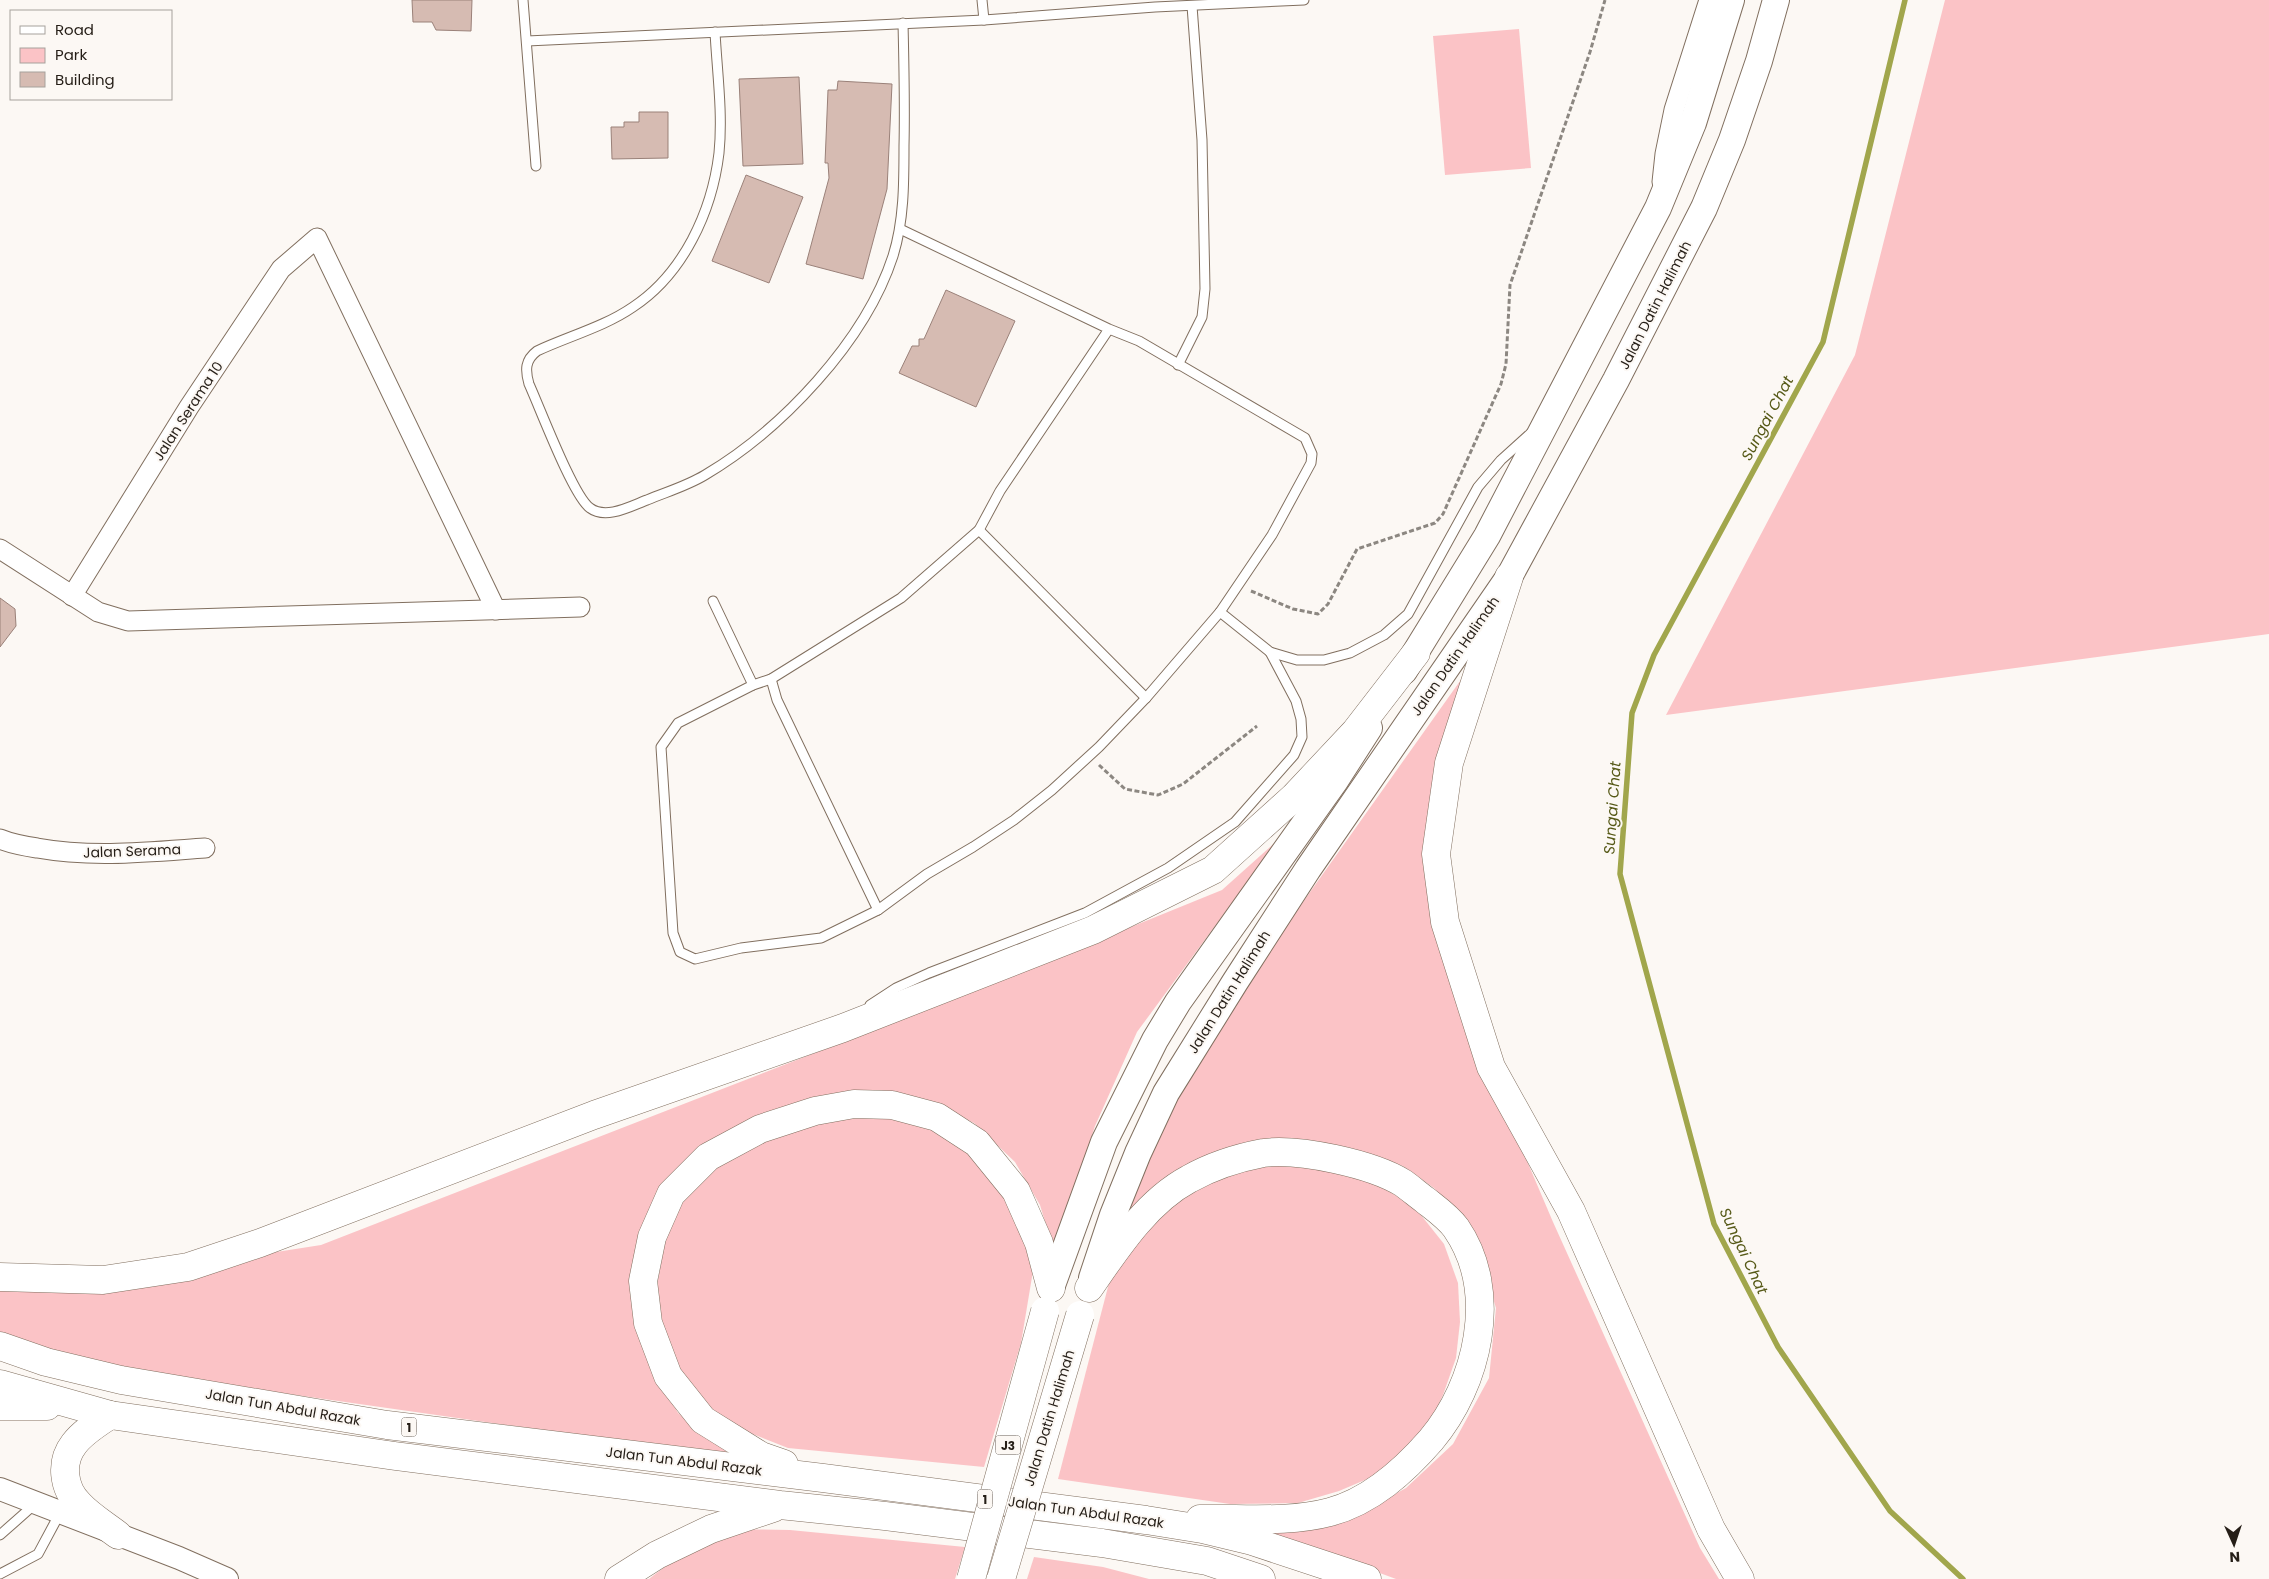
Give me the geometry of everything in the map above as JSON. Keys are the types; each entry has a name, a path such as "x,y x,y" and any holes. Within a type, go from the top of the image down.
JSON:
{"main road":[{"name":"J3","path":"971,1579 1048,1300 1104,1142 1154,1040 1178,1002 1335,781 1487,536 1658,208 1693,123 1731,0"},
{"name":"Jalan Datin Halimah","path":"1089,1288 1113,1215 1138,1153 1166,1093 1308,869 1510,577 1670,278 1704,208 1732,140 1759,61 1776,0"},
{"path":"1510,577 1449,763 1436,854 1445,922 1491,1067 1571,1211 1711,1529 1740,1579"},
{"path":"0,1277 103,1280 188,1267 260,1243 594,1115 843,1028 1093,930 1213,870 1294,797 1354,732 1416,653"},
{"path":"823,1478 762,1456 704,1420 668,1376 648,1323 643,1281 652,1237 671,1194 708,1157 760,1129 815,1111 854,1104 892,1105 937,1117 977,1143 1016,1191 1039,1243 1048,1300"},
{"path":"1089,1288 1114,1252 1156,1203 1187,1180 1224,1162 1265,1153 1310,1155 1359,1164 1402,1182 1438,1210 1454,1226 1466,1244 1477,1278 1479,1312 1475,1353 1462,1391 1447,1420 1424,1447 1390,1480 1361,1501 1330,1512 1295,1517 1146,1520"},
{"name":"Jalan Datin Halimah","path":"1001,1579 1080,1314"},
{"name":"Jalan Tun Abdul Razak","path":"0,1346 46,1362 121,1380 387,1425 823,1478 1202,1529 1252,1541 1367,1579"},
{"name":"Jalan Tun Abdul Razak","path":"0,1384 110,1415 385,1455 780,1505 1102,1543 1207,1561 1261,1579"},
{"path":"0,1406 78,1406"},
{"path":"110,1415 95,1425 74,1444 67,1458 64,1473 69,1489 77,1502 118,1535"},
{"path":"619,1579 657,1555 710,1529 780,1505"},
{"path":"1102,1543 1164,1564 1197,1579"}],"street":[{"path":"1658,208 1665,154 1674,110 1710,0"},
{"name":"Jalan Serama 10","path":"72,596 189,407 282,269 317,238 496,610"},
{"path":"0,548 98,612 128,621 580,607"},
{"name":"Jalan Serama","path":"0,839 10,844 55,851 103,855 205,848"},
{"path":"0,1489 227,1579"}],"lane":[{"path":"523,0 536,166"},
{"path":"982,0 984,20"},
{"path":"527,41 984,20 1155,4 1192,6 1304,0"},
{"path":"1178,365 1202,317 1205,289 1202,140 1192,6"},
{"path":"715,32 719,151 711,191 684,257 659,287 633,308 593,328 537,351 526,364 529,384 576,490 589,508 596,512 612,512 666,492 703,476 737,455 768,432 808,390 860,324 884,282 900,229 904,169 903,23"},
{"path":"900,229 1109,329 1139,341 1305,438 1312,454 1311,463 1272,536 1220,612 1146,698 1090,755 1052,790 1014,820 927,874 878,910 821,938 741,948 695,959 680,952 673,933 661,746 678,723 753,685 771,679 901,598 979,530 1000,491 1109,329"},
{"path":"1220,612 1270,652 1297,660 1324,660 1350,653 1384,635 1408,614 1478,487 1501,460 1552,414"},
{"path":"979,530 1146,698"},
{"path":"713,602 753,685"},
{"path":"843,1028 869,1006 896,988 928,972 1085,913 1128,891 1168,868 1235,822 1294,755 1302,737 1301,719 1296,702 1270,652"},
{"path":"771,679 777,700 878,910"},
{"path":"0,1535 36,1504"},
{"path":"0,1574 38,1554 60,1513"}],"path":[{"path":"1239,586 1278,604 1318,614 1328,604 1357,549 1435,523 1444,514 1501,384 1506,364 1510,285 1590,52 1604,0"},
{"path":"1090,755 1125,789 1158,795 1183,784 1257,726"}],"green space":[{"path":"1945,0 2269,0 2269,634 1666,715 1855,355"},
{"path":"1519,29 1531,168 1445,175 1433,36"},
{"path":"1475,660 1432,838 1458,999 1553,1222 1700,1548 1719,1579 1396,1579 1272,1533 1352,1518 1406,1488 1453,1444 1489,1378 1496,1308 1474,1237 1434,1188 1403,1166 1317,1142 1246,1145 1115,1245 1135,1184 1162,1126 1217,1029 1271,947"},
{"path":"1279,839 1137,1032 1095,1126 1054,1251 1040,1205 1015,1162 974,1123 927,1100 879,1090 851,1091 791,1105 735,1127 688,1160 655,1198 649,1362 678,1413 733,1457 70,1363 0,1341 0,1280 99,1280 321,1245 961,996 1222,890"},
{"path":"845,1112 920,1120 958,1140 1013,1201 1034,1265 1021,1343 984,1467 788,1448 730,1425 692,1390 663,1347 655,1296 666,1235 691,1186 731,1154"},
{"path":"1284,1161 1356,1173 1413,1205 1444,1244 1458,1283 1460,1322 1456,1358 1443,1395 1427,1429 1400,1456 1372,1477 1339,1491 1298,1503 1230,1504 1058,1479 1109,1283 1129,1246 1170,1206 1225,1175"},
{"path":"740,1530 790,1530 965,1547 955,1579 649,1579 692,1549 729,1532"},
{"path":"1034,1557 1103,1567 1149,1579 1027,1579"}],"building":[{"path":"412,0 472,0 471,31 436,30 432,22 413,22"},
{"path":"799,77 803,164 743,166 739,79"},
{"path":"838,81 892,84 887,189 863,279 806,264 829,178 828,163 825,163 828,90 837,90"},
{"path":"639,112 668,112 668,158 612,159 611,127 624,127 624,122 639,122"},
{"path":"746,175 803,197 769,283 712,261"},
{"path":"946,290 1015,321 976,407 899,373 912,346 919,346 919,339 924,339"},
{"path":"0,598 15,609 16,626 0,647"}],"waterway":[{"name":"Sungai Chat","path":"1905,0 1823,342 1654,655 1632,713 1620,874 1714,1224 1778,1347 1890,1511 1963,1579"}]}
